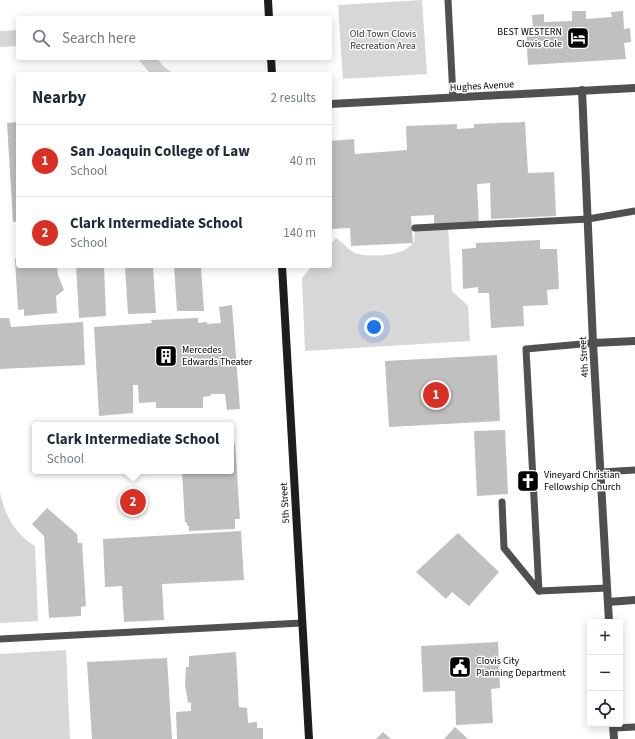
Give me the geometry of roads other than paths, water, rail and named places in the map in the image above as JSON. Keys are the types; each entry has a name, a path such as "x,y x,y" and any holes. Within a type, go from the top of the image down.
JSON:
{"main road":[{"path":"268,0 269,16"},
{"path":"271,60 272,72"},
{"name":"5th Street","path":"282,268 309,739"}],"street":[{"name":"Hughes Avenue","path":"332,104 635,88"},
{"name":"4th Street","path":"582,90 593,343 609,619"},
{"path":"593,343 635,341"},
{"path":"608,602 635,600"},
{"path":"613,727 614,739"}],"lane":[{"path":"448,0 453,97"},
{"path":"415,228 588,219 635,211"},
{"path":"539,591 526,349 593,343"},
{"path":"601,472 635,470"},
{"path":"502,502 504,548 539,591"},
{"path":"539,591 607,588"},
{"path":"0,639 302,623"},
{"path":"623,726 635,727"}],"place":[{"name":"BEST WESTERN Clovis Cole","path":"578,38"},
{"name":"Mercedes Edwards Theater","path":"166,356"},
{"name":"San Joaquin College of Law","path":"436,395"},
{"name":"Vineyard Christian Fellowship Church","path":"528,481"},
{"name":"Clark Intermediate School","path":"133,502"},
{"name":"Clovis City Planning Department","path":"460,667"}],"park label":[{"name":"Old Town Clovis Recreation Area","path":"383,40"}]}
